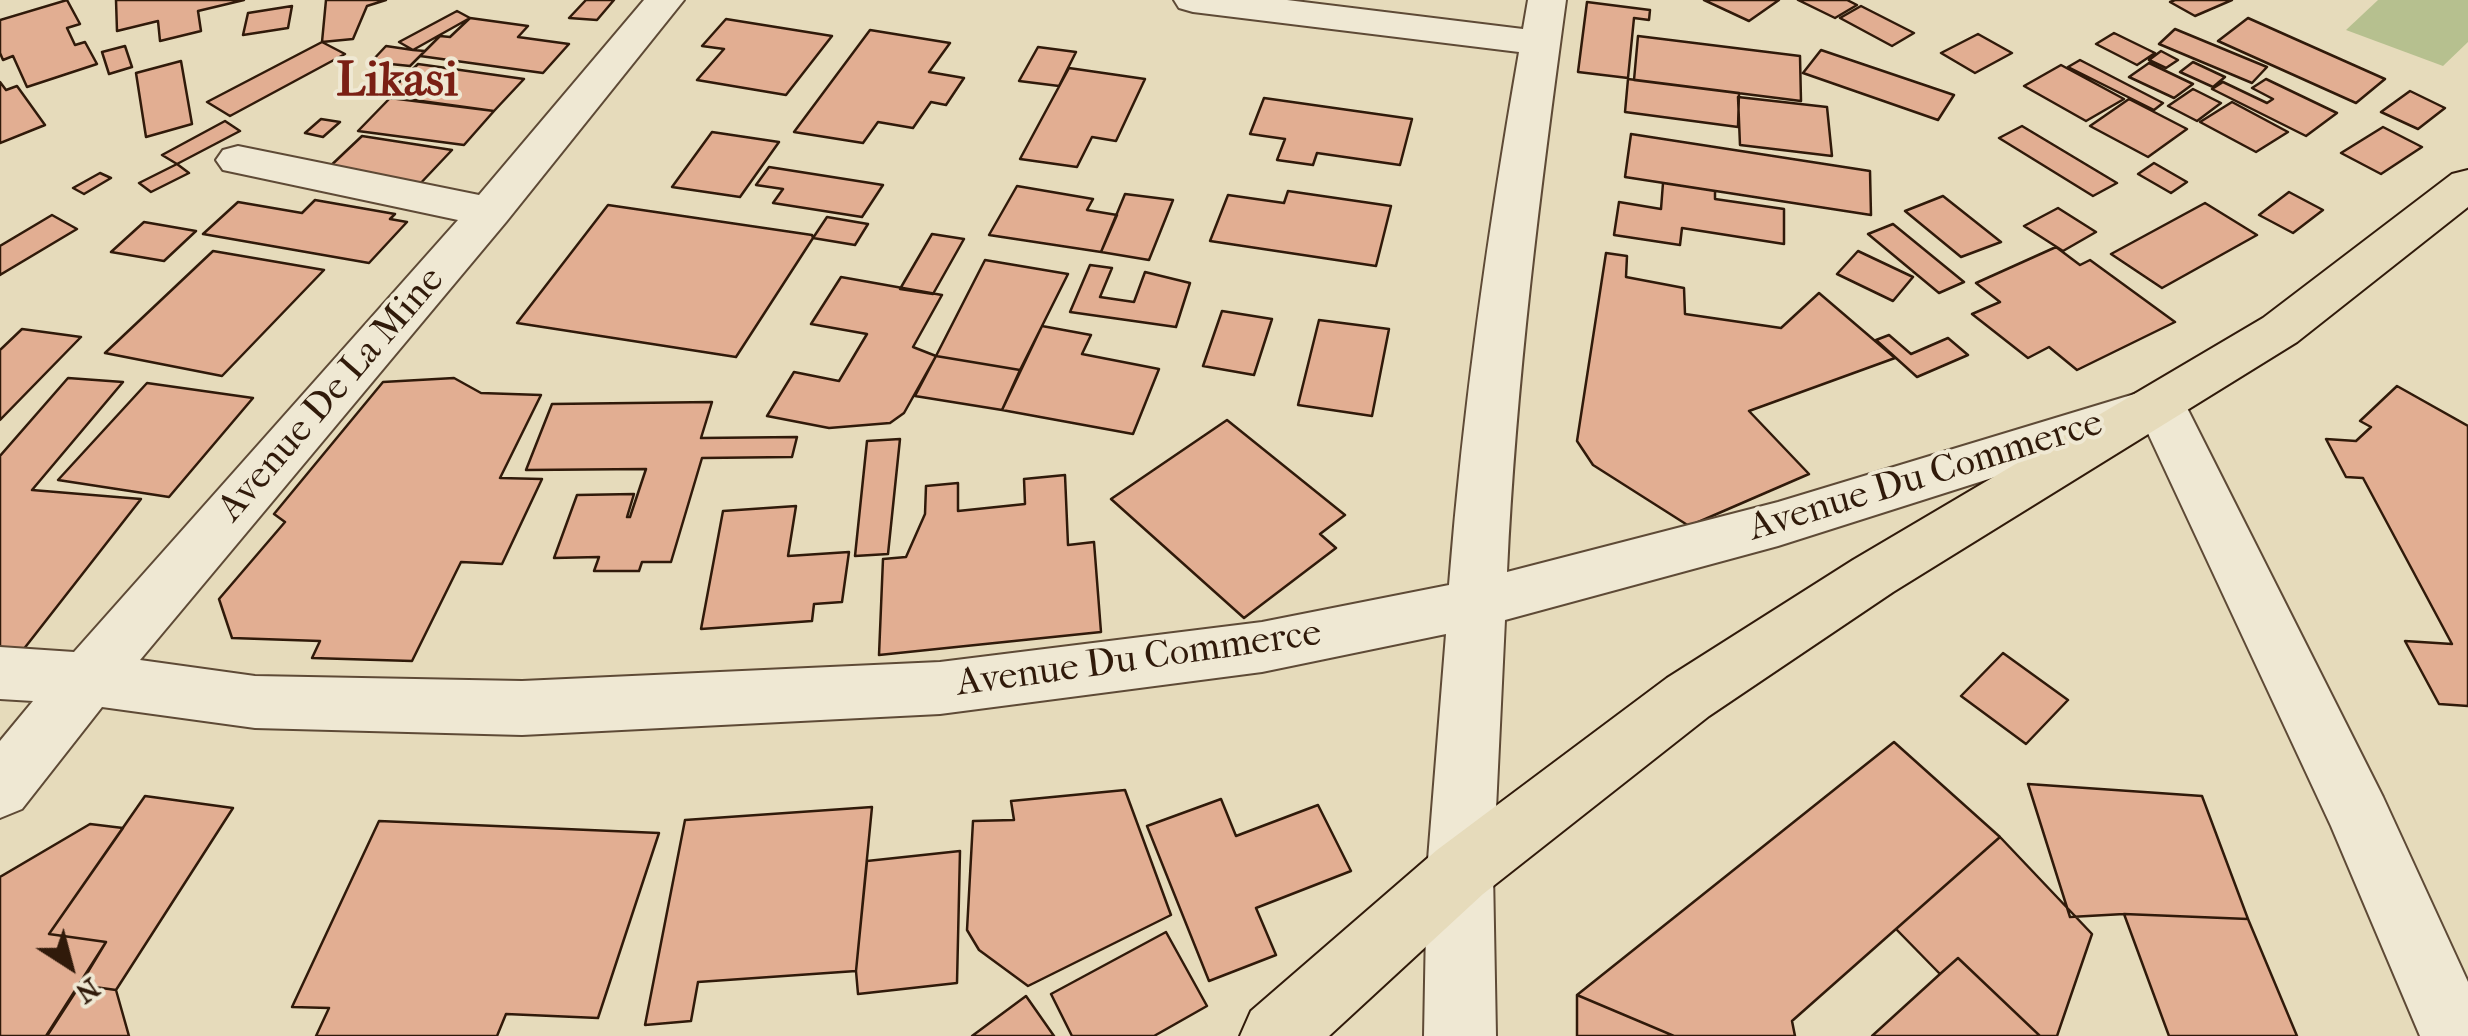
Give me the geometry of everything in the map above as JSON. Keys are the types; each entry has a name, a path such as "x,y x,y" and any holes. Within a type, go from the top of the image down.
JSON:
{"main road":[{"path":"1276,1036 1460,872 1688,697 1873,576 2280,330 2468,184"}],"street":[{"name":"Avenue De La Mine","path":"0,789 88,678 490,212 665,0"},
{"path":"1192,0 1543,22 1488,423 1480,602 1460,872 1460,1036"},
{"path":"238,160 490,212"},
{"path":"2161,405 2360,818 2456,1036"},
{"name":"Avenue Du Commerce","path":"0,672 88,678 255,702 522,708 940,688 1119,668 1262,647 1480,602 1778,524 2161,405"}],"green space":[{"path":"2378,0 2468,0 2468,42 2443,66 2346,30"}],"building":[{"path":"67,0 80,24 67,28 75,45 85,42 97,64 27,87 13,56 3,60 0,53 0,20"},
{"path":"116,0 244,0 198,11 201,31 160,41 158,21 117,31"},
{"path":"326,0 386,0 367,6 353,39 322,42"},
{"path":"586,0 614,0 597,20 569,18"},
{"path":"1704,0 1779,0 1749,21"},
{"path":"1798,0 1847,0 1857,5 1835,18"},
{"path":"2232,0 2195,16 2170,2"},
{"path":"1587,2 1650,10 1649,20 1634,18 1628,78 1578,72"},
{"path":"292,6 288,28 243,35 248,13"},
{"path":"1861,6 1914,33 1892,46 1840,18"},
{"path":"457,11 470,18 413,50 399,42"},
{"path":"470,18 528,26 518,37 569,44 543,73 420,56 440,36 450,37"},
{"path":"2248,18 2385,79 2356,103 2218,41"},
{"path":"726,19 832,36 786,95 697,80 724,49 702,46"},
{"path":"2175,29 2267,67 2252,83 2159,44"},
{"path":"870,30 950,43 929,72 964,78 946,105 931,102 913,128 878,122 863,143 794,132"},
{"path":"2114,33 2155,53 2137,65 2096,44"},
{"path":"1978,34 2012,53 1975,73 1941,53"},
{"path":"1638,36 1800,56 1801,101 1634,80"},
{"path":"322,42 345,54 230,116 207,102"},
{"path":"125,46 132,67 109,74 102,52"},
{"path":"386,46 425,51 410,66 371,62"},
{"path":"1038,47 1076,52 1059,86 1019,81"},
{"path":"1821,50 1954,95 1938,120 1803,73"},
{"path":"2161,51 2178,60 2166,68 2149,60"},
{"path":"2080,60 2163,103 2154,110 2068,67"},
{"path":"181,61 192,124 146,137 136,73"},
{"path":"2193,62 2225,77 2213,87 2180,72"},
{"path":"2149,63 2193,84 2174,98 2129,77"},
{"path":"418,64 524,79 494,111 385,96"},
{"path":"2061,65 2124,99 2086,121 2024,86"},
{"path":"1069,68 1145,79 1116,141 1092,137 1077,167 1020,159"},
{"path":"1628,79 1739,93 1738,127 1625,112"},
{"path":"2266,79 2337,113 2306,136 2212,89 2223,82 2267,103 2273,99 2252,88"},
{"path":"0,82 6,90 17,86 45,125 0,143"},
{"path":"2193,89 2221,103 2197,121 2168,106"},
{"path":"2410,91 2445,108 2418,129 2381,112"},
{"path":"1738,97 1827,107 1832,156 1740,145"},
{"path":"390,98 494,111 464,145 358,131"},
{"path":"1264,98 1412,119 1400,165 1317,153 1313,165 1277,160 1285,139 1250,134"},
{"path":"2129,99 2187,129 2148,157 2090,126"},
{"path":"2232,102 2288,132 2256,152 2200,122"},
{"path":"321,119 340,122 323,137 305,133"},
{"path":"225,121 240,131 177,164 162,155"},
{"path":"2022,126 2117,183 2093,196 1999,138"},
{"path":"2383,127 2422,147 2381,174 2341,153"},
{"path":"712,132 779,142 740,197 672,187"},
{"path":"1631,134 1870,171 1871,215 1625,177"},
{"path":"362,136 452,150 417,187 324,172"},
{"path":"2154,163 2187,182 2171,193 2138,174"},
{"path":"177,164 189,173 151,192 139,183"},
{"path":"769,167 883,185 862,217 773,203 783,189 756,185"},
{"path":"100,173 111,178 84,194 73,188"},
{"path":"1663,183 1715,191 1715,199 1784,209 1784,244 1682,228 1680,245 1614,235 1619,202 1661,209"},
{"path":"1017,186 1093,199 1087,210 1117,215 1101,252 989,235"},
{"path":"1288,191 1391,206 1376,266 1210,241 1228,195 1284,203"},
{"path":"2289,192 2323,210 2293,233 2259,215"},
{"path":"1125,194 1173,200 1149,260 1101,252"},
{"path":"1943,196 2001,242 1961,257 1905,211"},
{"path":"315,200 395,214 390,219 407,222 369,263 203,234 238,202 302,213"},
{"path":"2205,203 2257,235 2162,288 2111,254"},
{"path":"608,205 813,238 736,357 517,323"},
{"path":"2058,208 2096,232 2063,251 2024,226"},
{"path":"52,215 77,229 0,275 0,246"},
{"path":"827,217 868,224 855,245 813,238"},
{"path":"144,222 196,231 164,261 111,252"},
{"path":"1893,224 1964,282 1939,293 1868,234"},
{"path":"932,234 964,239 933,294 900,289"},
{"path":"2056,247 2080,265 2090,260 2175,322 2077,370 2049,347 2028,358 1972,314 2000,302 1976,283"},
{"path":"213,251 324,270 222,376 105,353"},
{"path":"1858,251 1913,277 1893,301 1837,274"},
{"path":"1606,253 1627,256 1626,277 1684,288 1685,314 1781,328 1819,293 1895,358 1749,411 1809,474 1689,526 1593,465 1577,441"},
{"path":"985,260 1068,274 1020,370 936,356"},
{"path":"1090,265 1112,268 1100,297 1134,302 1145,272 1190,283 1176,327 1070,312"},
{"path":"841,277 942,295 913,347 936,356 904,413 890,423 829,428 767,416 794,372 839,381 867,334 811,324"},
{"path":"1222,311 1272,319 1254,375 1203,366"},
{"path":"1319,320 1389,329 1372,416 1298,405"},
{"path":"1042,326 1091,335 1082,354 1159,369 1133,434 1002,410"},
{"path":"22,329 81,337 0,420 0,350"},
{"path":"1889,335 1911,354 1948,338 1968,355 1917,377 1876,340"},
{"path":"936,356 1020,370 1002,410 915,396"},
{"path":"68,378 123,382 32,490 141,499 23,650 0,648 0,456"},
{"path":"454,378 481,393 541,395 500,478 542,479 502,564 461,562 412,661 312,658 320,641 232,638 219,599 285,522 274,514 383,382"},
{"path":"147,383 253,398 169,497 58,480"},
{"path":"2397,386 2468,426 2468,706 2439,704 2405,641 2452,644 2363,478 2346,477 2326,439 2356,441 2371,427 2360,421"},
{"path":"712,402 701,438 797,437 792,457 702,458 671,562 642,562 639,571 594,571 599,557 554,558 577,495 634,494 630,517 646,469 526,470 552,404"},
{"path":"1227,420 1345,515 1320,534 1336,548 1244,618 1111,499"},
{"path":"900,439 888,554 855,556 867,441"},
{"path":"1065,475 1068,545 1094,542 1101,632 879,655 883,559 906,557 925,514 926,486 958,483 958,511 1025,504 1024,479"},
{"path":"796,506 788,556 849,552 842,602 814,604 812,621 701,629 723,511"},
{"path":"2003,653 2068,700 2026,744 1961,696"},
{"path":"1894,742 2000,837 1792,1021 1795,1036 1674,1036 1577,995"},
{"path":"2028,784 2202,796 2248,919 2124,914 2070,917"},
{"path":"1125,790 1171,915 1028,986 979,950 967,930 973,821 1014,820 1011,801"},
{"path":"145,796 233,808 116,990 80,985 106,942 49,934"},
{"path":"1221,799 1236,836 1318,805 1351,871 1256,908 1276,955 1209,981 1147,826"},
{"path":"872,807 856,971 698,982 691,1021 645,1025 685,820"},
{"path":"379,821 659,833 598,1018 506,1014 497,1036 316,1036 329,1008 292,1007"},
{"path":"90,824 123,828 49,934 106,942 46,1036 0,1036 0,877"},
{"path":"2000,837 2092,934 2057,1036 2040,1036 1958,958 1940,974 1896,929"},
{"path":"960,851 957,983 858,994 856,971 867,861"},
{"path":"2124,914 2248,919 2297,1036 2169,1036"},
{"path":"1166,932 1207,1006 1154,1036 1072,1036 1051,994"},
{"path":"1958,958 2040,1036 1872,1036 1940,974"},
{"path":"80,985 116,990 129,1036 47,1036"},
{"path":"1577,995 1674,1036 1577,1036"},
{"path":"1026,996 1054,1036 972,1036"}],"district":[{"name":"Likasi","path":"397,83"}]}
